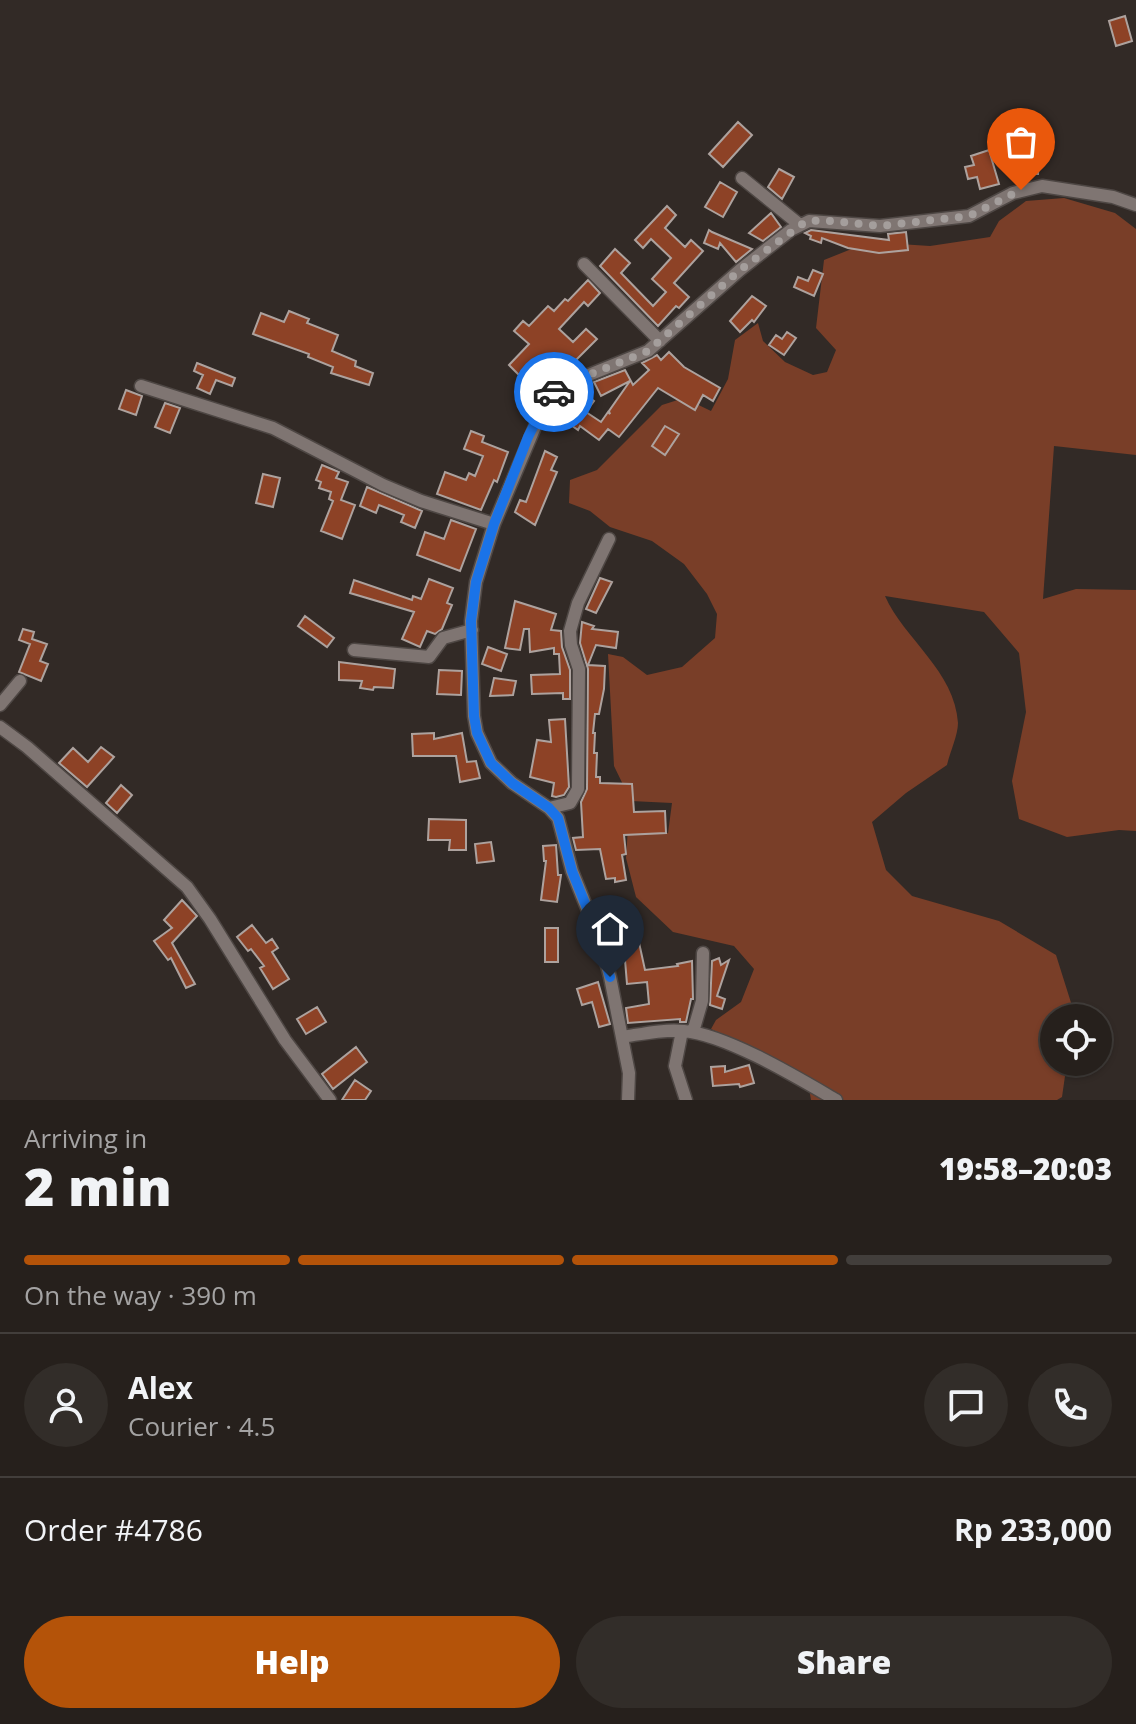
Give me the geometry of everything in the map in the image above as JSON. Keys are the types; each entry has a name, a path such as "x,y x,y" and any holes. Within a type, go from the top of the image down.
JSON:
{"street":[{"path":"742,178 800,225"},
{"path":"628,1100 629,1073 601,943 572,871 558,818 500,773 483,749 474,716 472,630 476,582 494,524 528,437 548,398 569,383 642,354 740,270 800,225 821,220 880,226 969,216 1013,193 1042,186 1113,197 1136,205"},
{"path":"584,264 660,341"},
{"path":"141,386 273,428 383,485 421,501 494,524"},
{"path":"549,808 570,803 578,789 579,669 570,631 578,603 609,539"},
{"path":"354,650 429,657 443,638 472,630"},
{"path":"0,705 20,681"},
{"path":"0,727 187,887 285,1040 330,1100"},
{"path":"686,1100 675,1066 703,991 703,953"},
{"path":"622,1037 687,1031 734,1047 836,1100"}],"shaded area":[{"path":"1064,198 1115,213 1136,229 1136,455 1054,446 1043,599 1076,589 1136,590 1136,831 1119,830 1067,837 1019,819 1012,781 1026,712 1019,653 984,612 885,596 893,612 939,671 955,704 958,723 947,765 906,793 872,822 886,870 912,896 999,921 1056,955 1071,1004 1040,1004 1040,1076 1065,1076 1062,1097 1057,1100 811,1100 807,1076 711,1029 716,1020 741,1002 754,969 734,946 673,932 636,897 626,858 628,828 668,833 672,803 631,801 614,766 608,654 623,657 647,675 682,667 715,638 717,614 707,594 684,564 652,541 610,527 590,511 569,503 570,480 597,470 662,405 684,398 711,411 728,379 735,340 758,323 763,341 785,362 813,375 827,372 836,350 816,328 824,260 869,242 930,246 990,237 999,221 1026,201"}],"building":[{"path":"1125,16 1132,41 1116,46 1109,21"},
{"path":"738,122 752,135 723,167 709,154"},
{"path":"1023,146 1040,148 1038,174 1021,173"},
{"path":"989,150 999,184 980,189 977,177 968,179 965,167 974,165 971,156"},
{"path":"779,169 794,177 782,199 768,187"},
{"path":"720,182 737,192 723,217 705,207"},
{"path":"667,206 676,215 665,228 685,247 691,240 703,251 674,283 689,297 658,326 600,266 615,249 630,263 621,273 653,306 666,292 652,279 671,258 651,239 643,248 635,240"},
{"path":"771,213 781,227 763,241 749,233"},
{"path":"709,230 752,249 736,262 720,243 718,249 704,243"},
{"path":"811,230 889,240 888,234 906,232 908,250 879,253 848,248 822,238 821,243 810,239 811,236 805,233"},
{"path":"813,270 823,274 814,296 794,287 798,277 808,281"},
{"path":"588,280 600,293 588,306 584,302 559,329 573,342 586,329 597,339 554,382 540,368 526,382 509,365 529,344 514,331 523,321 529,326 548,306 554,311"},
{"path":"752,296 766,306 754,322 752,320 740,332 730,321"},
{"path":"289,311 309,319 307,323 338,335 332,351 356,361 355,366 373,373 369,385 331,373 333,367 308,357 309,354 253,334 261,313 284,322"},
{"path":"787,332 796,338 784,355 769,345 776,335 782,339"},
{"path":"669,352 684,367 720,388 713,401 703,395 695,410 658,388 619,437 608,429 599,440 551,411 560,400 577,389 594,401 586,412 601,422 608,412 610,414 609,411 630,381 601,396 594,382 625,370 633,385 649,370 642,363 657,355 661,360"},
{"path":"197,363 235,378 232,386 216,380 210,394 197,388 203,375 194,371"},
{"path":"126,390 142,396 136,415 119,409"},
{"path":"165,403 180,408 170,433 155,427"},
{"path":"665,426 679,434 665,455 652,446"},
{"path":"471,431 484,436 482,442 508,452 497,482 494,480 481,510 437,494 445,472 466,480 469,473 475,476 483,456 464,449"},
{"path":"545,451 557,457 551,470 557,472 535,525 515,512 520,500 526,502"},
{"path":"322,465 339,472 336,478 348,482 341,500 355,505 342,539 321,531 333,501 329,499 331,492 319,488 321,482 316,480"},
{"path":"263,474 280,478 273,507 256,503"},
{"path":"367,487 422,511 415,528 401,522 404,515 379,505 376,513 360,506"},
{"path":"451,520 476,529 460,571 417,555 425,532 444,539"},
{"path":"600,578 612,582 596,613 586,609"},
{"path":"429,579 453,588 447,603 452,605 442,629 435,634 427,631 420,647 402,639 414,612 350,593 354,580 412,600 413,596 421,599"},
{"path":"515,601 556,614 551,630 561,631 562,647 570,670 570,699 563,699 563,693 532,694 531,675 560,674 559,654 554,654 554,648 530,652 529,629 524,629 520,650 505,648"},
{"path":"305,616 334,638 327,647 298,626"},
{"path":"582,622 594,626 592,629 618,632 616,648 596,645 588,665 605,666 604,689 599,714 595,714 593,733 594,753 597,753 596,777 600,777 600,783 632,784 634,812 665,811 666,833 624,835 626,854 622,855 626,880 615,882 615,878 606,879 600,849 576,850 573,838 583,837 581,802 587,789 588,669 580,643"},
{"path":"23,629 34,632 32,639 47,644 40,661 48,664 41,681 19,672 30,644 19,640"},
{"path":"488,647 507,654 501,671 482,664"},
{"path":"339,662 395,669 393,688 374,687 373,690 360,688 362,681 339,680"},
{"path":"439,670 462,671 461,695 437,694"},
{"path":"494,678 516,681 513,695 490,696"},
{"path":"565,719 569,787 564,795 556,797 552,796 554,783 530,777 537,740 551,742 549,720"},
{"path":"434,733 434,739 462,733 467,762 476,761 480,778 460,782 456,756 413,756 412,734"},
{"path":"101,747 114,757 87,787 59,763 73,748 88,762"},
{"path":"121,785 132,795 117,813 106,803"},
{"path":"429,819 466,820 466,850 449,850 450,840 428,840"},
{"path":"491,842 494,861 477,863 475,844"},
{"path":"556,845 558,875 561,875 557,902 541,900 546,861 543,846"},
{"path":"182,900 197,916 172,943 195,984 186,988 171,958 168,960 154,941 172,928 164,920"},
{"path":"252,925 266,943 272,939 278,948 272,952 289,979 273,989 260,968 264,966 237,937"},
{"path":"545,928 558,928 558,962 545,962"},
{"path":"619,936 620,942 638,938 645,970 692,961 693,999 686,1022 680,1022 680,1019 628,1023 626,1008 649,1004 647,982 627,984 625,960 615,962 609,938"},
{"path":"719,958 721,965 729,960 717,996 725,999 722,1009 710,1005 712,961"},
{"path":"598,982 610,1024 599,1027 592,1002 582,1005 577,989"},
{"path":"317,1007 326,1022 306,1034 297,1019"},
{"path":"356,1047 367,1062 333,1089 322,1074"},
{"path":"749,1065 754,1083 740,1087 739,1084 713,1086 711,1067 725,1066 725,1072"},
{"path":"355,1080 371,1091 365,1100 342,1100"}],"way so far":[{"path":"554,392 648,351 740,270 805,222 821,220 880,226 969,216 1021,190"}],"route":[{"path":"554,392 528,437 494,524 476,582 471,621 474,716 477,733 491,763 512,783 556,814 572,871 601,943 610,977"}]}
